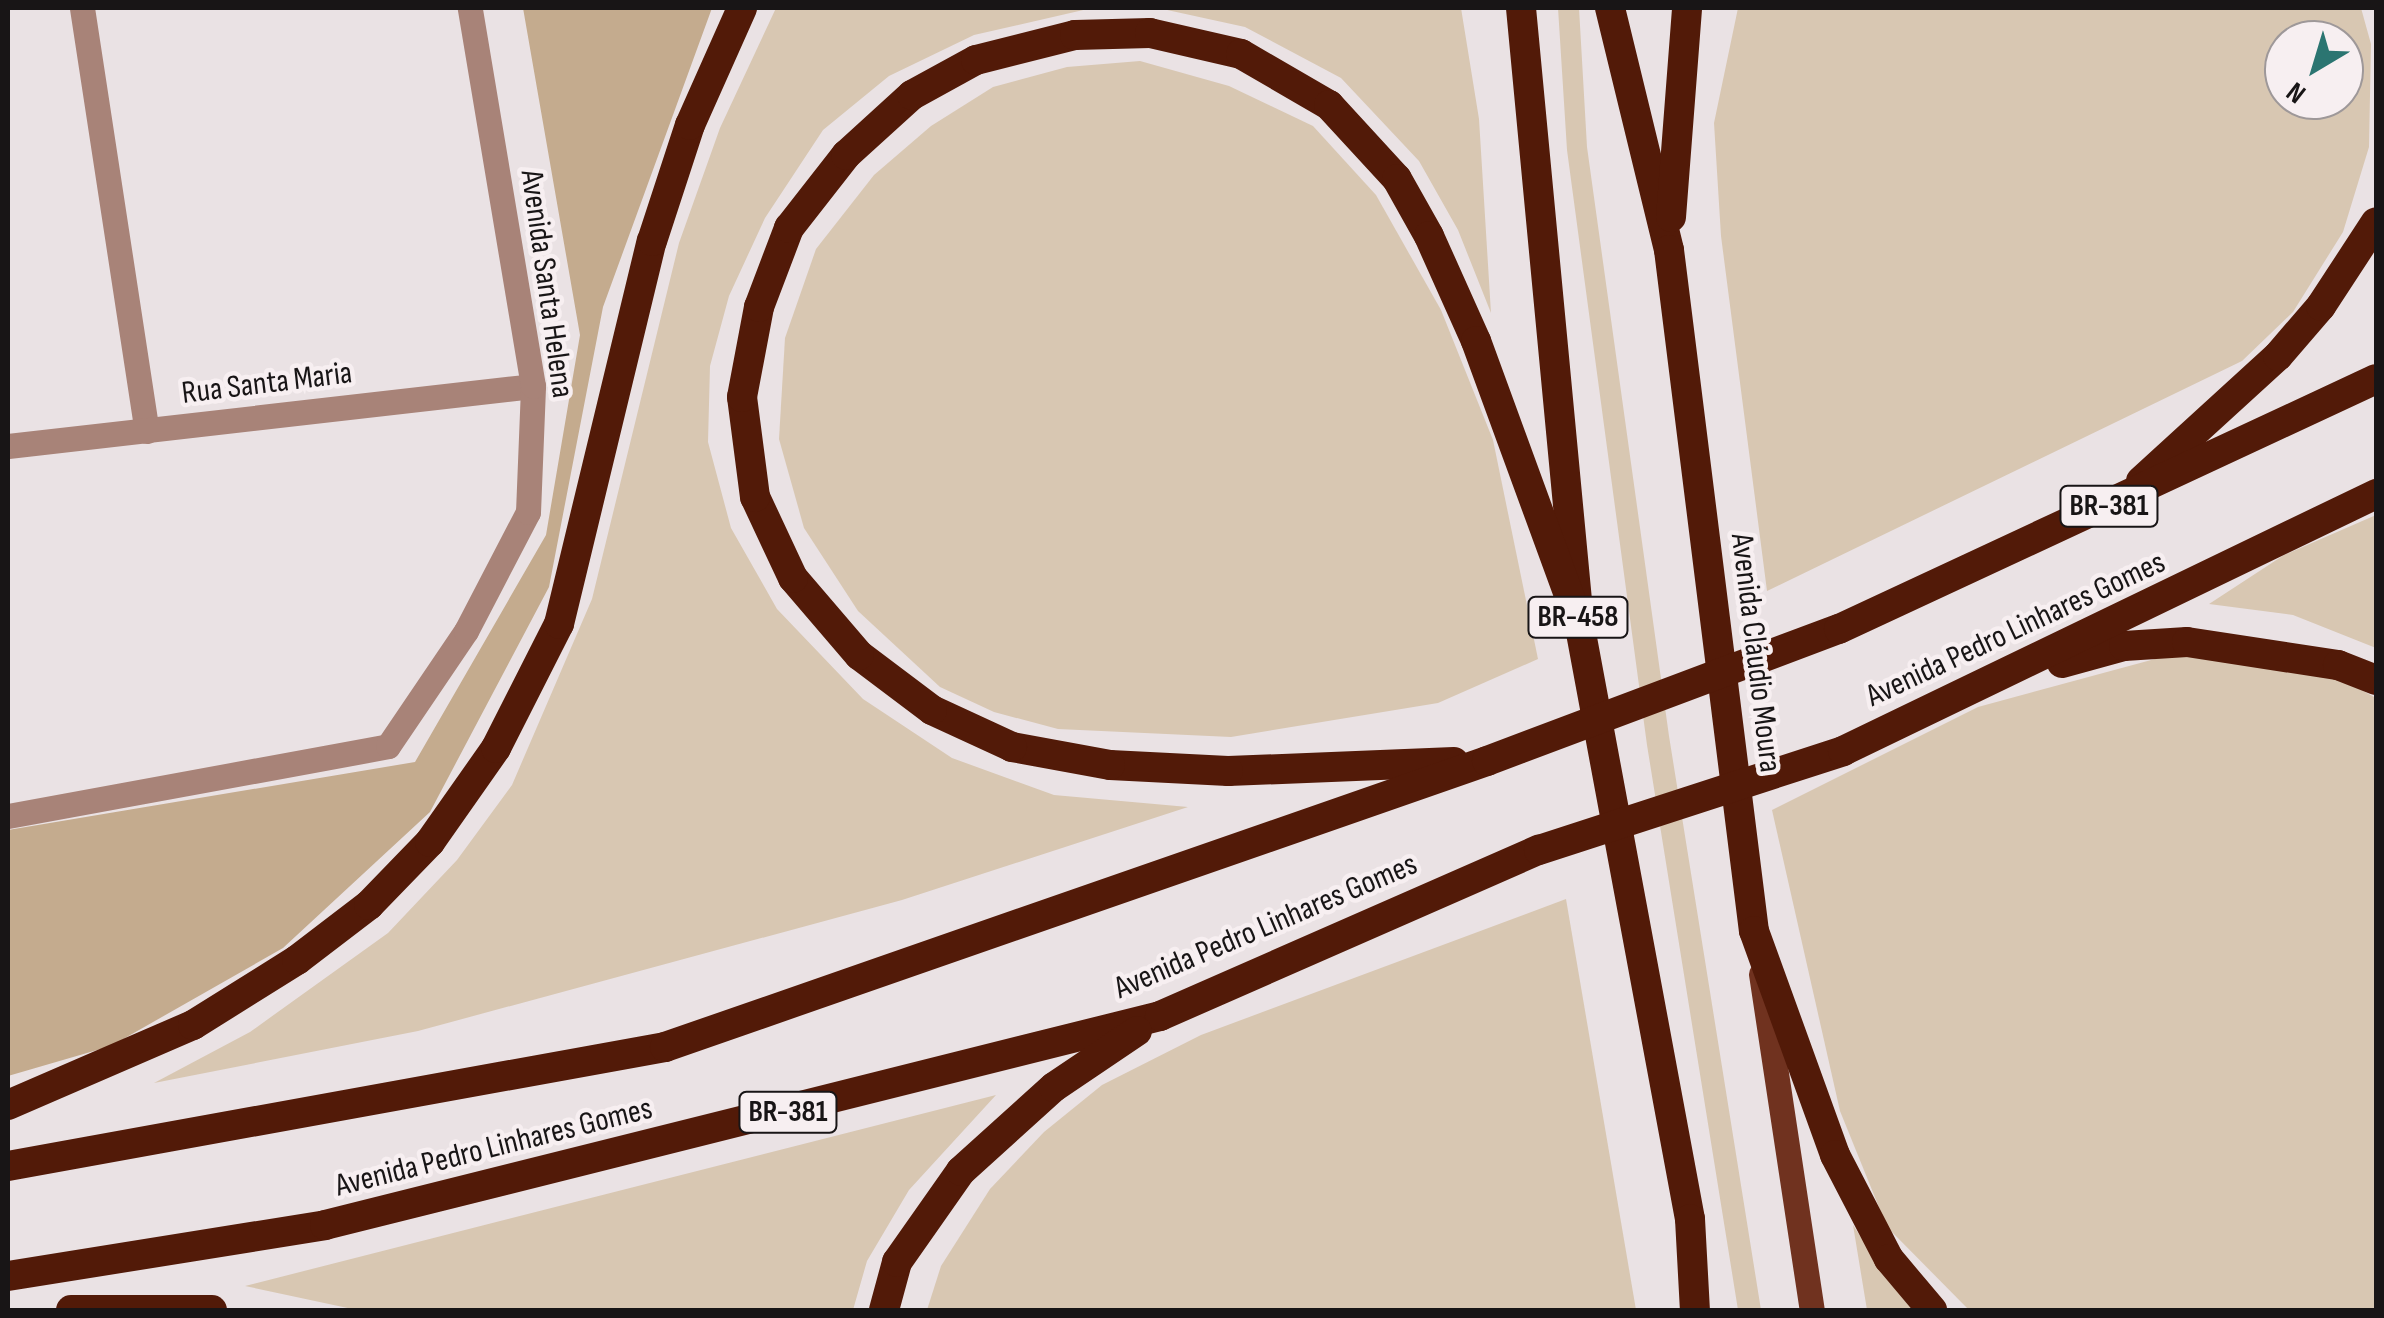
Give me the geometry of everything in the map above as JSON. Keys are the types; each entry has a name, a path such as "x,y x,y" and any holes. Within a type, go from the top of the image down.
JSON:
{"highway":[{"path":"8,1105 193,1025 297,960 369,905 430,842 496,748 558,624 652,242 690,125 742,8"},
{"name":"BR-458","path":"1521,8 1579,622 1690,1219"},
{"name":"Avenida Cláudio Moura","path":"1610,8 1670,250 1754,931"},
{"path":"1670,250 1687,8"},
{"path":"1487,760 1228,771 1110,765 1012,747 932,710 859,655 793,578 754,497 742,397 759,307 789,228 846,155 912,95 976,60 1075,36 1150,33 1240,54 1330,105 1397,179 1476,342 1579,622"},
{"path":"2118,502 2278,356 2321,306 2376,222"},
{"name":"Avenida Pedro Linhares Gomes","path":"8,1166 665,1047 1487,760 1839,629 2118,502 2376,378"},
{"name":"Avenida Pedro Linhares Gomes","path":"8,1276 325,1225 1160,1016 1539,850 1843,750 1997,681 2376,494"},
{"path":"1997,681 2124,646 2188,642 2302,658 2376,680"},
{"path":"1754,931 1835,1155 1889,1259 1932,1310"},
{"path":"884,1310 897,1262 960,1171 1054,1088 1160,1016"},
{"path":"1690,1219 1695,1310"},
{"path":"71,1310 212,1310"}],"main road":[{"name":"Avenida Cláudio Moura","path":"1754,931 1812,1310"},
{"name":"BR-458","path":"1690,1219 1704,1310"}],"street":[{"path":"82,8 147,430"},
{"name":"Avenida Santa Helena","path":"8,816 388,746 466,632 528,512 534,386 470,8"},
{"name":"Rua Santa Maria","path":"8,446 534,386"}],"shaded area":[{"path":"523,8 712,8 603,307 549,587 430,812 283,948 111,1046 8,1076 8,830 415,762 546,535 580,335"},
{"path":"776,8 1092,8 974,35 889,76 823,130 765,218 729,296 710,366 708,442 731,528 777,609 863,699 952,758 1054,795 1188,807 902,900 418,1031 154,1083 250,1032 388,933 457,860 512,785 592,599 679,243 720,128"},
{"path":"1158,8 1461,8 1479,119 1491,313 1458,230 1419,161 1341,78 1245,27"},
{"path":"1558,8 1579,8 1587,147 1669,736 1761,1310 1738,1310 1647,745 1567,150"},
{"path":"1738,8 2361,8 2371,44 2369,147 2343,232 2293,312 2242,361 1767,591 1721,236 1714,123"},
{"path":"1140,61 1229,86 1313,126 1376,195 1441,310 1493,440 1538,659 1438,703 1231,737 1058,729 994,712 940,687 858,611 804,528 779,439 785,338 816,249 874,175 931,126 993,87 1067,67"},
{"path":"2376,515 2376,648 2293,615 2209,604 2284,555"},
{"path":"2166,656 2271,658 2338,677 2376,698 2376,1310 1969,1310 1887,1227 1840,1111 1772,810 1978,707"},
{"path":"1566,899 1636,1310 927,1310 941,1266 990,1189 1044,1132 1102,1085 1201,1035"},
{"path":"996,1095 909,1190 867,1261 853,1310 357,1310 245,1286"},
{"path":"1853,1225 1881,1269 1912,1310 1867,1310"}]}
